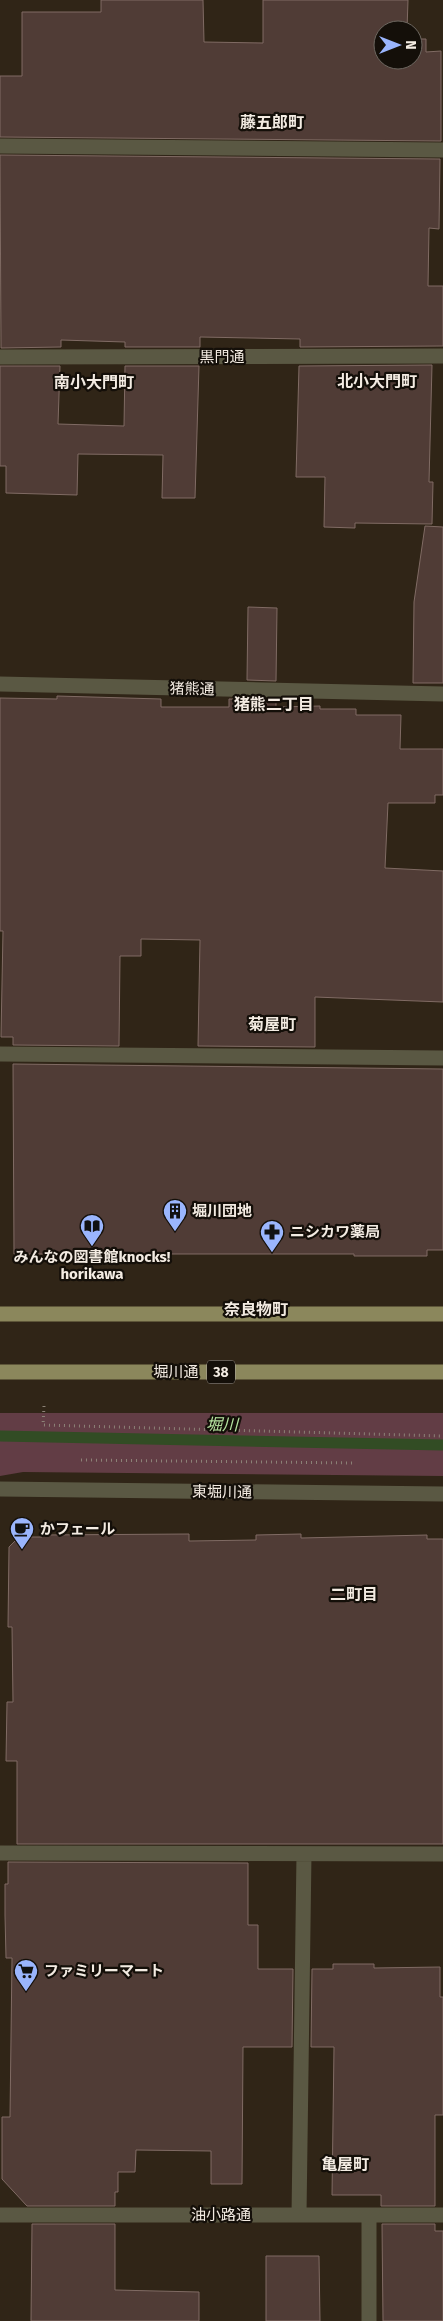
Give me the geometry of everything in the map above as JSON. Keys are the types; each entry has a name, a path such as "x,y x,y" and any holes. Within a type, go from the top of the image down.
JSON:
{"main road":[{"path":"0,1314 443,1314"},
{"name":"堀川通","path":"0,1372 443,1372"}],"street":[{"path":"0,146 443,150"},
{"name":"黒門通","path":"0,357 443,356"},
{"name":"猪熊通","path":"0,684 443,694"},
{"path":"0,1054 443,1058"},
{"name":"東堀川通","path":"0,1489 443,1494"},
{"path":"0,1853 443,1854"},
{"path":"299,2215 304,1854"},
{"name":"油小路通","path":"0,2214 443,2215"},
{"path":"369,2215 369,2321"}],"path":[{"path":"44,1406 43,1425 443,1436"},
{"path":"76,1460 363,1464"}],"shaded area":[{"path":"0,1413 443,1413 443,1476 23,1472 0,1476"}],"building":[{"path":"101,0 203,0 204,42 263,43 263,0 408,0 407,20 373,20 373,70 423,70 423,39 426,39 426,52 441,51 441,141 0,137 0,76 22,76 22,12 101,12"},
{"path":"0,155 440,159 439,229 429,228 428,286 443,286 443,346 300,347 300,339 200,337 200,347 125,347 125,342 61,340 61,347 1,348"},
{"path":"432,365 429,482 433,482 432,524 355,523 355,528 324,527 325,477 296,477 299,366"},
{"path":"0,366 60,366 58,424 124,426 125,366 199,366 195,498 162,498 163,455 78,454 77,495 6,493 6,466 0,466"},
{"path":"425,526 443,527 443,683 413,683 414,602"},
{"path":"248,607 277,608 276,681 247,680"},
{"path":"57,696 161,699 161,707 229,707 229,699 276,700 276,707 320,706 320,709 356,709 356,715 401,715 400,749 443,749 443,795 435,795 435,803 388,803 385,868 443,871 443,1002 315,997 315,1047 198,1046 200,940 141,939 141,956 120,956 119,1046 13,1045 13,1037 1,1037 3,931 0,931 0,698 57,699"},
{"path":"13,1064 443,1069 443,1250 427,1250 427,1256 354,1256 354,1254 14,1254"},
{"path":"189,1534 189,1541 256,1540 256,1535 301,1534 301,1538 427,1535 427,1539 443,1539 443,1844 17,1844 17,1761 6,1761 7,1702 13,1702 12,1627 8,1627 9,1547 19,1537 42,1537 42,1535"},
{"path":"8,1862 248,1863 248,1925 258,1925 258,1969 293,1969 292,2047 243,2047 242,2184 211,2184 211,2151 136,2150 135,2172 118,2172 118,2192 115,2192 115,2206 27,2206 2,2179 2,2117 10,2117 12,1958 6,1958 5,1915 5,1884 8,1884"},
{"path":"333,1964 374,1964 374,1968 440,1967 440,1997 443,1997 443,2115 435,2115 435,2206 381,2206 381,2195 332,2195 334,2047 311,2047 312,1969 333,1969"},
{"path":"32,2224 115,2224 115,2290 199,2292 199,2321 31,2321"},
{"path":"382,2224 435,2224 435,2231 443,2231 443,2321 383,2321"},
{"path":"266,2256 319,2256 320,2321 266,2321"}],"waterway":[{"name":"堀川","path":"0,1436 443,1445"}],"place":[{"name":"堀川団地","path":"175,1232"},
{"name":"みんなの図書館knocks! horikawa","path":"92,1247"},
{"name":"ニシカワ薬局","path":"272,1253"},
{"name":"かフェール","path":"22,1550"},
{"name":"ファミリーマート","path":"26,1992"}],"district":[{"name":"藤五郎町","path":"272,122"},
{"name":"北小大門町","path":"377,381"},
{"name":"南小大門町","path":"94,382"},
{"name":"猪熊二丁目","path":"274,704"},
{"name":"菊屋町","path":"272,1024"},
{"name":"奈良物町","path":"256,1309"},
{"name":"二町目","path":"354,1594"},
{"name":"亀屋町","path":"345,2164"}]}
